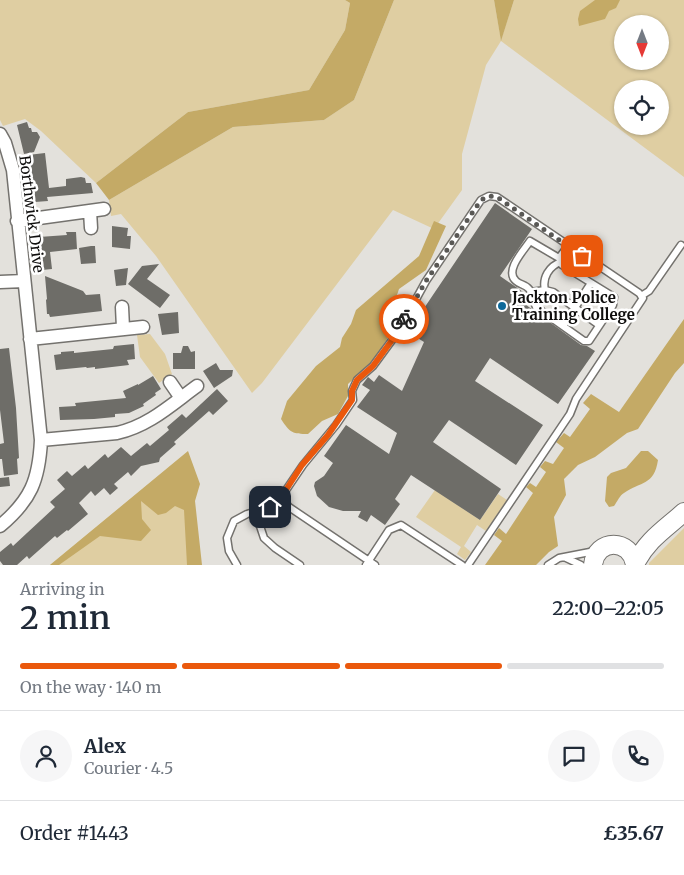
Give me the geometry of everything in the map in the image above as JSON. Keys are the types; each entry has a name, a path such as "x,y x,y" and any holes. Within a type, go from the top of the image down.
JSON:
{"main road":[{"path":"635,565 643,549 658,533 684,512"},
{"path":"593,565 595,556 607,547 658,533"},
{"path":"607,547 625,548 630,552 635,565"}],"street":[{"name":"Borthwick Drive","path":"0,134 5,143 13,170 41,440 37,474 29,494 16,513 0,526"},
{"path":"17,221 104,210"},
{"path":"90,211 91,228"},
{"path":"0,282 24,281"},
{"path":"122,308 123,328"},
{"path":"30,339 143,327"},
{"path":"170,382 181,398"},
{"path":"41,440 112,434 130,430 155,417 197,386"}],"lane":[{"path":"462,565 401,525 389,530 370,564 289,508 283,500 284,493 302,465 336,425 352,400 352,391 357,380 373,366 398,332 426,281 481,200 489,196 497,197 641,296"},
{"path":"530,241 560,260 562,264 614,297 613,305 589,341 584,341 536,307 532,301 531,292 526,286 516,282 512,275 513,264 530,241"},
{"path":"545,290 543,282 545,276 560,260 568,246"},
{"path":"641,296 649,291 681,246"},
{"path":"563,326 591,283"},
{"path":"531,292 545,290 553,292 599,325"},
{"path":"468,565 570,414 576,399 639,305 641,296"},
{"path":"237,565 229,551 228,538 234,521 246,514 285,502"},
{"path":"255,511 264,538 300,565"},
{"path":"548,565 559,558 607,547"},
{"path":"564,557 581,565"}],"shaded area":[{"path":"0,0 345,0 350,3 345,30 309,90 188,112 96,183 41,131 25,119 3,126 0,120"},
{"path":"345,0 394,0 354,100 324,120 233,127 109,200 96,183 188,112 309,90 345,30 350,3"},
{"path":"394,0 494,0 501,40 514,0 684,0 684,177 627,135 669,135 669,80 614,80 614,125 501,41 486,65 462,154 462,190 434,229 393,210 262,383 252,393 156,256 121,214 111,216 109,200 233,127 324,120 354,100"},
{"path":"494,0 514,0 501,41"},
{"path":"595,0 620,0 616,8 609,11 605,19 579,26 580,11"},
{"path":"434,221 446,226 426,270 399,289 394,304 394,328 373,361 348,384 348,396 338,414 322,421 308,434 292,432 281,419 287,401 316,366 340,347 342,338 351,324 356,310 419,256"},
{"path":"684,319 684,363 675,373 638,429 627,433 595,457 578,465 564,479 566,495 554,517 558,546 536,565 485,565 502,541 494,535 499,528 506,534 533,493 526,487 530,483 536,487 546,472 540,467 545,461 553,464 564,448 556,442 564,433 570,437 590,409 583,403 591,394 619,412"},
{"path":"150,334 165,354 172,374 159,383 140,357 137,335"},
{"path":"188,451 200,484 195,501 202,565 187,565 184,510 175,506 166,513 158,515 141,501 142,519 151,530 141,541 100,536 59,565 50,565"},
{"path":"641,451 648,451 658,460 653,474 646,482 623,494 614,506 609,507 605,501 607,477 611,473 626,468"},
{"path":"179,459 193,565 50,565"},
{"path":"435,490 480,520 498,494 507,500 486,531 477,525 464,546 471,552 465,560 457,554 461,547 416,517"},
{"path":"684,528 684,565 649,565 649,563"}],"building":[{"path":"27,122 32,132 37,132 40,137 34,152 24,154 17,125"},
{"path":"45,153 49,188 66,186 66,179 81,177 85,178 86,183 91,183 93,193 47,197 48,201 35,202 34,194 32,195 28,155"},
{"name":"Jackton Police Training College","path":"495,203 532,229 500,276 526,294 522,302 581,345 595,351 558,404 490,358 475,381 543,425 516,465 449,420 433,442 501,489 480,520 411,475 395,499 400,504 385,525 371,515 367,522 358,517 361,511 343,511 329,507 317,496 314,486 315,482 324,476 333,463 324,456 346,425 389,454 397,433 357,407 370,390 362,385 368,377 374,382 379,375 402,391 424,342 408,332"},
{"path":"112,226 128,228 127,236 131,236 130,249 112,247"},
{"path":"66,232 76,232 77,249 50,252 52,269 42,270 39,237 67,235"},
{"path":"95,246 96,263 81,264 79,248"},
{"path":"159,264 147,279 170,295 160,308 128,284 142,266"},
{"path":"128,268 126,285 116,286 114,270"},
{"path":"45,276 83,291 86,295 100,294 102,311 50,317 47,314"},
{"path":"178,312 179,333 162,335 158,314"},
{"path":"134,344 135,359 127,360 129,365 95,369 95,367 86,367 56,370 54,355 61,354 61,352 74,351 74,353 113,349 114,346"},
{"path":"183,346 188,346 191,352 195,351 195,369 173,369 173,353 181,353"},
{"path":"9,348 16,408 19,458 17,459 18,474 4,476 2,459 0,459 0,444 4,443 0,410 0,349"},
{"path":"216,363 220,370 233,370 232,376 214,388 203,371"},
{"path":"153,376 161,389 143,404 144,406 129,413 115,414 115,417 60,420 59,407 76,406 75,403 126,398 123,391"},
{"path":"217,389 228,401 213,415 209,411 174,442 176,444 160,458 159,462 141,466 131,476 128,472 114,484 118,488 110,495 104,488 95,496 91,491 79,503 88,514 68,531 57,538 55,536 29,559 27,556 17,565 3,565 0,561 0,552 11,543 13,546 55,507 50,502 65,489 57,480 67,471 72,476 85,465 88,469 105,454 108,458 121,447 131,456 147,443 150,446 169,430 167,427 182,414 186,418"},
{"path":"9,477 10,486 0,487 0,478"}],"way so far":[{"path":"404,319 426,281 481,200 489,196 497,197 582,256"}],"place":[{"name":"Jackton Police Training College","path":"502,306"}],"route":[{"path":"270,507 285,502 283,500 284,493 302,465 320,446 352,400 352,391 357,380 373,366 398,332 404,319"}]}
